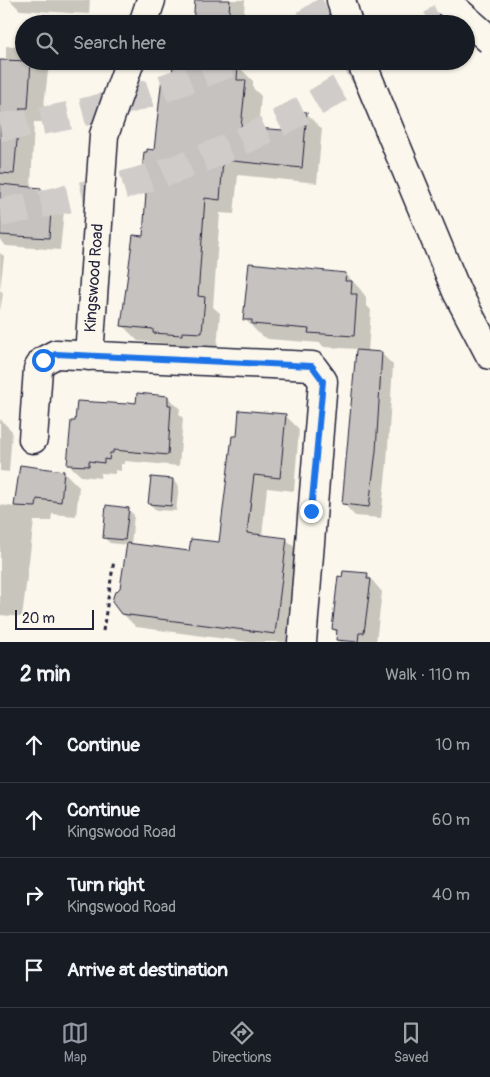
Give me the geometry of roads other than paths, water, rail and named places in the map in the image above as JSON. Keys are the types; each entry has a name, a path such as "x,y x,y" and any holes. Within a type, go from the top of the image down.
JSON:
{"main road":[{"path":"146,15 151,0"},
{"path":"341,0 345,15"},
{"path":"447,1 462,15"},
{"path":"475,26 490,40"},
{"name":"Kingswood Road","path":"127,70 104,135 89,356 312,366 323,381 302,642"},
{"path":"365,70 457,292 490,355"},
{"path":"33,438 38,369 43,360 56,354 89,356"}],"tunnel":[{"path":"319,15 342,0"},
{"path":"444,15 462,0"},
{"path":"0,127 90,111 148,94 212,70"},
{"path":"0,213 86,195 170,171 253,136 306,108 369,70"}]}
